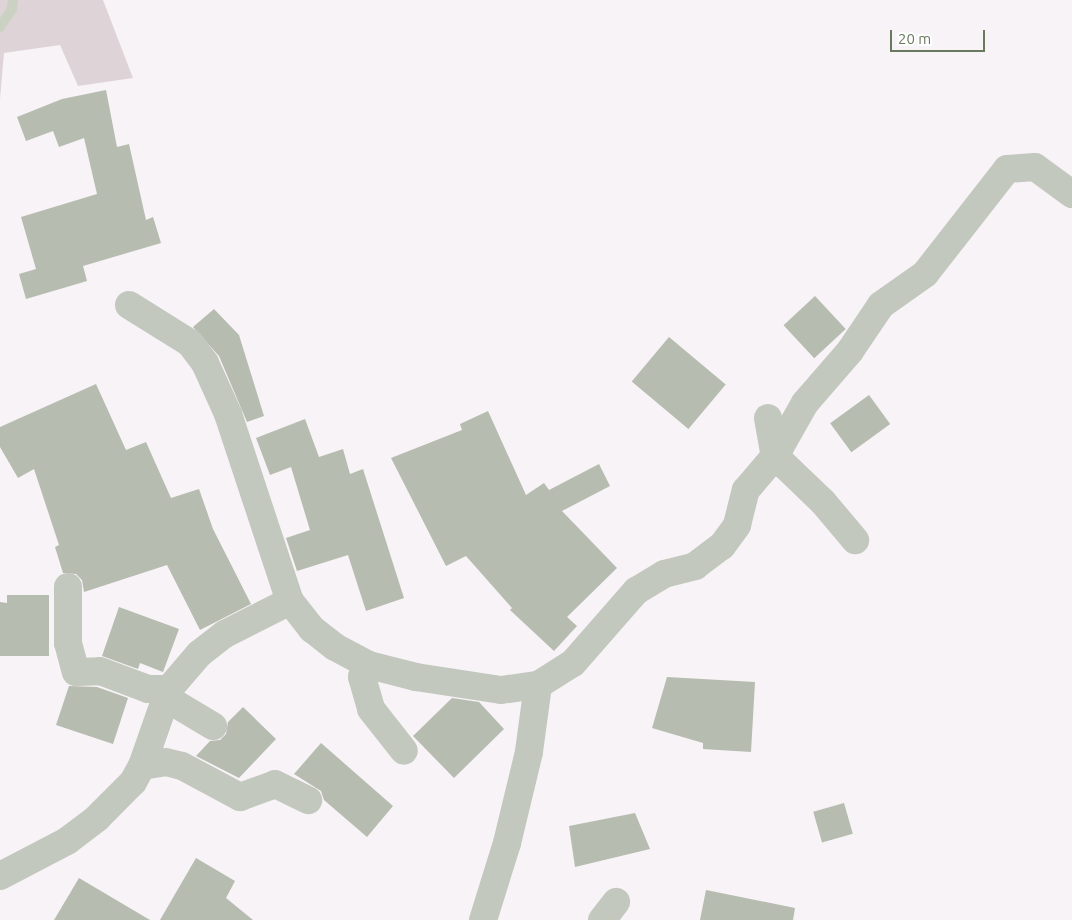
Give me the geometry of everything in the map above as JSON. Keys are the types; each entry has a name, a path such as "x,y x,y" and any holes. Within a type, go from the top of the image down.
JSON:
{"street":[{"path":"129,305 190,344 205,363 228,414 290,601 320,635 335,648 369,665 416,677 501,690 538,685 573,663 636,591 664,574 695,566 722,546 737,525 746,490 775,456 805,402 850,351 881,305 926,274 1007,169 1035,167 1072,194"},
{"path":"768,418 775,456 823,502 855,540"},
{"path":"68,587 68,642 76,672 100,671 167,693 213,726"},
{"path":"0,876 67,841 97,818 133,782 142,766 167,693 199,654 212,644 290,601"},
{"path":"369,665 362,677 371,709 404,751"},
{"path":"482,920 507,843 529,752 538,685"},
{"path":"142,766 166,762 182,766 240,797 275,784 308,800"}],"shaded area":[{"path":"0,0 103,0 133,78 78,86 60,45 4,53 0,99"}],"building":[{"path":"106,90 117,147 129,144 146,220 153,217 161,243 83,266 87,281 26,299 19,274 36,269 21,217 97,194 84,138 59,147 53,131 26,141 17,117 62,99"},
{"path":"815,296 846,329 814,358 784,325"},
{"path":"214,309 239,335 264,416 247,422 219,356 193,327"},
{"path":"669,337 726,385 688,429 632,381"},
{"path":"96,384 126,450 146,442 171,498 199,489 213,529 251,604 200,630 167,565 84,592 82,580 76,574 63,573 55,547 59,545 34,469 18,478 0,447 0,427"},
{"path":"869,395 890,424 851,452 830,423"},
{"path":"488,411 526,495 544,483 549,490 599,464 610,486 562,511 617,568 567,617 577,626 554,651 510,610 512,608 466,556 446,566 391,458 462,430 460,424"},
{"path":"305,419 319,457 343,449 350,474 363,469 404,598 366,611 348,555 297,571 286,538 310,530 291,467 270,475 256,438"},
{"path":"7,595 49,595 49,656 0,656 0,602 7,603"},
{"path":"119,607 179,629 163,672 140,663 138,669 102,656"},
{"path":"667,677 755,682 751,752 703,749 703,743 652,728"},
{"path":"69,686 97,687 128,698 113,744 56,725"},
{"path":"452,698 479,702 504,729 454,778 413,736"},
{"path":"243,707 276,739 239,778 196,756 210,741 220,740 226,734 228,722"},
{"path":"321,743 393,806 367,837 324,800 321,791 294,774"},
{"path":"844,803 853,834 822,843 813,812"},
{"path":"635,813 650,849 575,867 569,826"},
{"path":"196,858 235,881 226,898 253,920 160,920"},
{"path":"79,878 150,920 54,920"},
{"path":"706,890 795,908 793,920 700,920"}],"waterway":[{"path":"0,27 12,9 13,0"}]}
